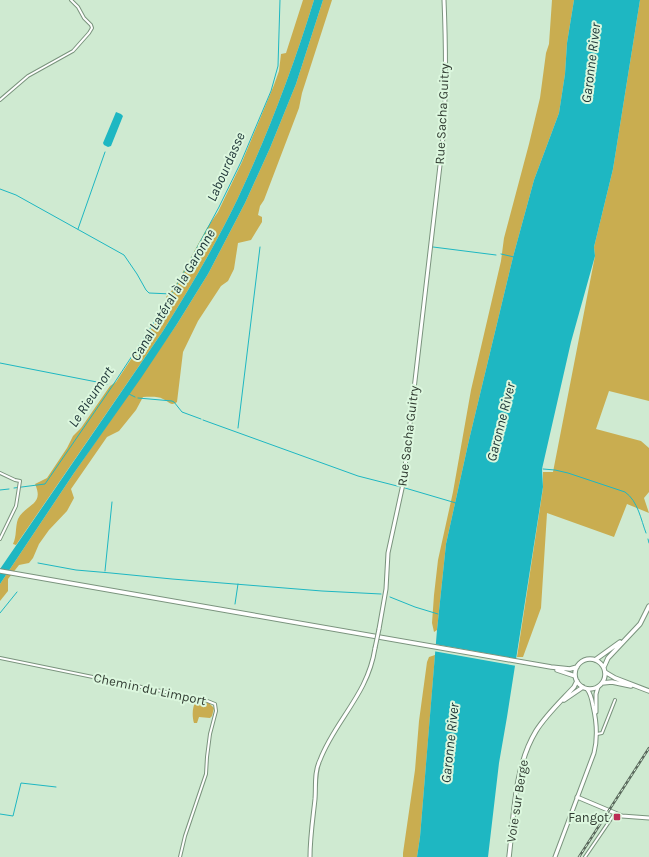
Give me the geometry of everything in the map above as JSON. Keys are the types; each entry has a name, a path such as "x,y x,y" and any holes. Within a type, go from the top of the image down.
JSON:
{"main road":[{"path":"0,571 548,667 570,669 577,667 586,660 595,660 601,663 604,667"},
{"path":"556,707 574,692 585,688 593,689 602,683 605,678 604,667 606,660 632,633 642,620 649,606"},
{"path":"595,660 632,633"},
{"path":"548,667 575,676"},
{"path":"577,667 575,676 577,681 585,688"},
{"path":"605,672 615,678 648,690"},
{"path":"556,707 574,687 577,681"},
{"path":"602,683 615,683 648,690"},
{"name":"Voie sur Berge","path":"508,857 518,782 524,757 536,731 556,707"}],"street":[{"path":"0,100 28,76 73,51 89,33 92,28 91,25 71,0"},
{"name":"Rue Sacha Guitry","path":"310,857 310,834 317,767 335,730 363,685 371,666 376,648 386,589 388,554 403,484 444,127 444,0"},
{"path":"0,473 20,481 16,506 0,539"},
{"name":"Chemin du Limport","path":"0,658 205,700 215,704 216,711 210,734 206,774 185,836 180,857"},
{"path":"555,857 594,754 597,734 596,694 598,687"},
{"path":"585,688 591,695 596,718"},
{"path":"597,734 602,733 615,700"},
{"path":"577,797 622,816 649,818"},
{"path":"585,857 615,813"}],"shaded area":[{"path":"303,0 314,0 289,76 260,150 221,232 163,331 16,545 13,544 18,519 25,510 36,501 38,497 35,484 47,478 67,448 73,436 81,428 110,386 116,382 163,311 166,297 174,288 207,228 218,212 242,162 274,85 279,71 281,54 286,53"},
{"path":"323,0 332,0 302,93 299,108 264,200 260,206 258,215 262,217 262,222 251,240 238,243 234,269 228,281 221,286 198,321 183,352 177,402 171,404 159,397 143,397 136,410 119,431 107,437 71,489 74,498 67,511 49,530 39,544 33,558 29,563 19,565 8,579 8,591 0,601 0,584 74,473 177,324 208,274 245,203 270,148 296,84"},
{"path":"552,0 574,0 567,43 565,74 559,113 534,180 513,257 469,440 446,544 437,630 434,632 432,623 438,560 453,492 471,390 501,261 504,238 540,98 546,53 549,44"},
{"path":"640,0 649,0 649,401 609,391 596,429 641,441 649,448 649,492 644,498 649,513 627,504 614,537 547,513 541,608 523,657 517,657 543,488 543,472 553,472 595,256 594,247 613,169"},
{"path":"435,655 420,837 417,857 403,857 415,770 419,721 427,662 429,657"},
{"path":"196,701 209,703 214,708 210,718 199,717 197,723 194,723 193,712"}],"water":[{"path":"314,0 323,0 296,84 270,148 245,203 208,274 141,378 74,473 0,584 0,569 163,331 221,232 249,174 270,125 289,76"},
{"name":"Garonne River","path":"574,0 640,0 613,169 594,247 595,256 571,342 542,469 543,487 499,763 488,857 417,857 446,544 469,440 513,257 534,180 559,113 565,74 567,43"},
{"path":"116,112 123,116 111,146 108,147 103,143"}],"pier":[{"path":"434,644 518,659 517,666 433,651"}],"waterway":[{"name":"Labourdasse","path":"0,189 16,195 124,255 149,293 172,294 219,207 241,162 271,91 278,66 280,0"},
{"path":"78,229 105,152"},
{"path":"238,428 260,247"},
{"path":"433,247 496,255"},
{"path":"501,254 514,257"},
{"name":"Le Rieumort","path":"14,488 45,484 113,385 172,295"},
{"path":"0,363 107,384"},
{"path":"129,394 135,397"},
{"path":"138,398 172,401 182,412 201,419"},
{"path":"203,420 358,476 401,487"},
{"path":"543,469 568,473 625,492 633,500 641,517 646,533"},
{"path":"405,488 456,503"},
{"name":"Le Rieumort","path":"0,490 9,489"},
{"path":"105,571 112,502"},
{"path":"648,539 649,543"},
{"path":"38,563 76,570 172,579 322,591 381,594"},
{"path":"235,604 238,584"},
{"path":"0,613 17,592"},
{"path":"390,597 438,614"},
{"path":"0,814 13,816 21,783 56,787"}],"railway":[{"path":"579,857 649,748"}],"place":[{"name":"Fangot","path":"617,817"}],"water label":[{"name":"Canal Latéral à la Garonne","path":"173,295"}]}
